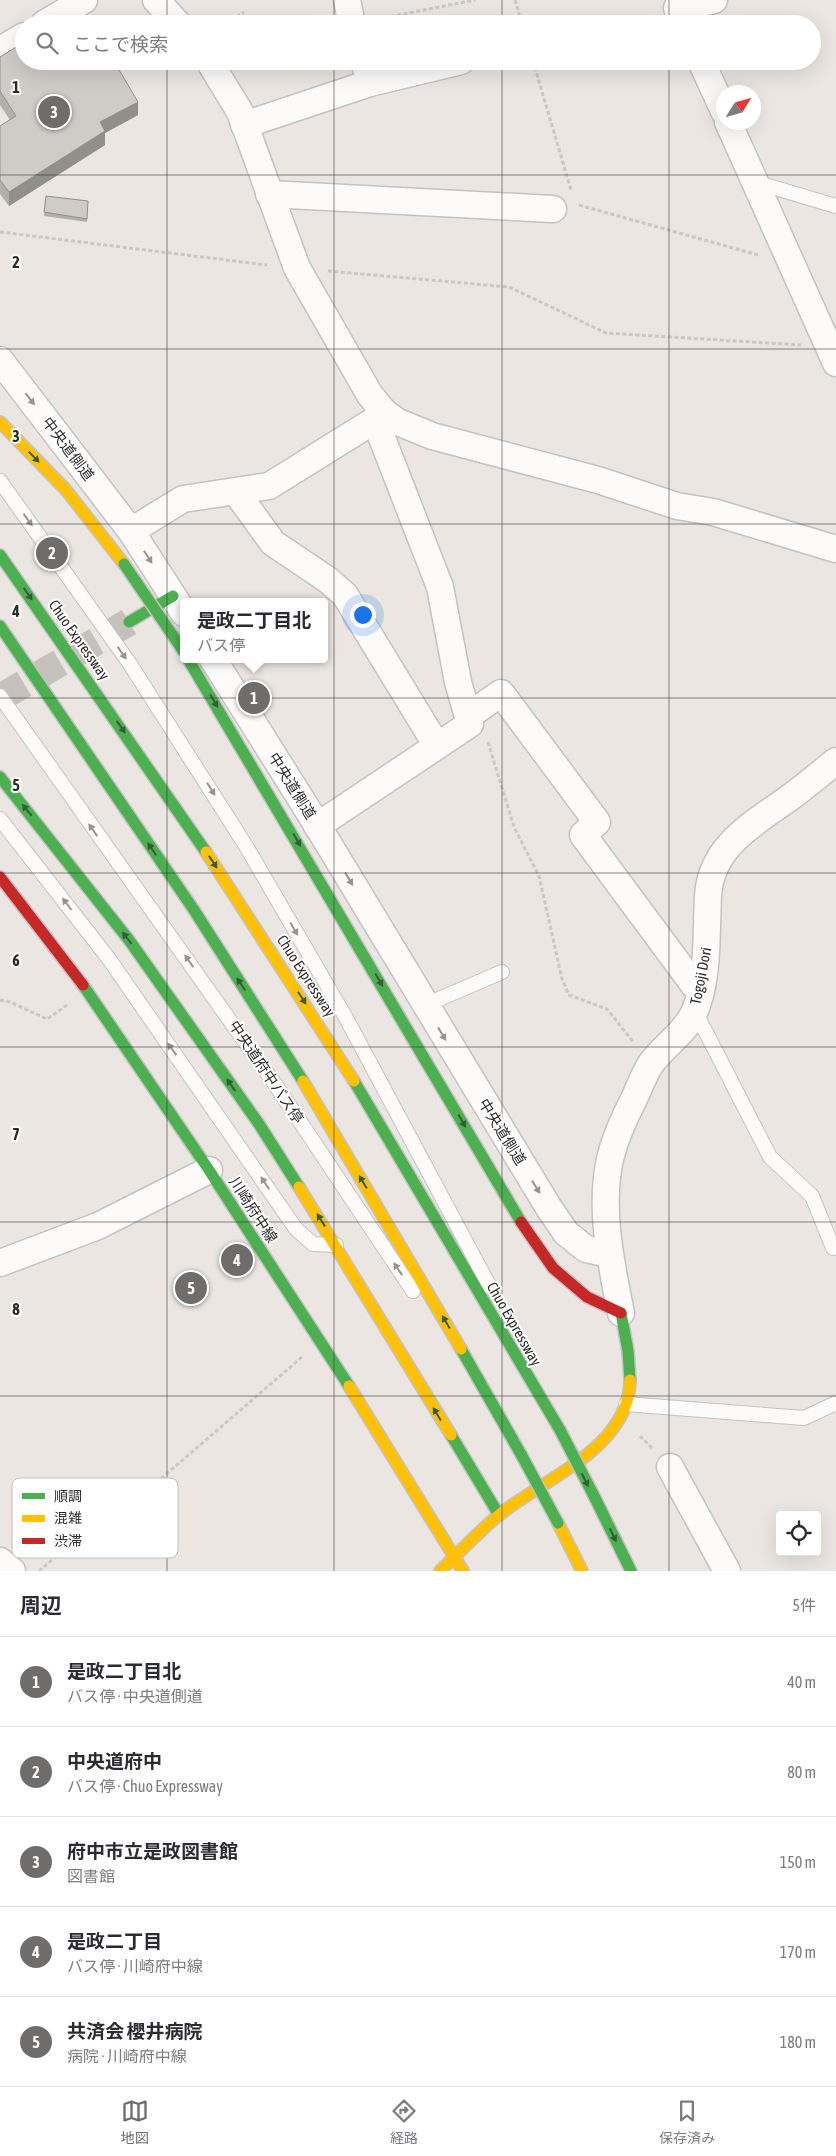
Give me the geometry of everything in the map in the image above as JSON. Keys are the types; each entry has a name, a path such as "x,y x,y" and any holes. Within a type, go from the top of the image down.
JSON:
{"main road":[{"path":"0,422 66,490 124,564 180,646"},
{"name":"Chuo Expressway","path":"0,554 180,811 345,1065 560,1430 631,1571"},
{"path":"129,622 179,605"},
{"path":"0,626 100,771 255,1005 412,1262 522,1456 582,1571"},
{"path":"190,663 523,1225 554,1268 587,1297 621,1313 630,1359 630,1391 622,1418 609,1436 596,1447 499,1515 440,1571"},
{"path":"2,779 129,940 259,1124 336,1245 499,1515"},
{"name":"川崎府中線","path":"0,877 88,991 209,1170 321,1340 463,1571"},
{"path":"336,1245 338,1277"},
{"path":"429,1423 473,1474"}],"street":[{"path":"59,15 84,0"},
{"path":"156,0 170,15"},
{"path":"347,0 359,15"},
{"path":"678,10 714,0"},
{"path":"0,50 15,41"},
{"path":"215,70 234,101 297,268 370,395 380,416 440,587 458,682 469,720"},
{"path":"244,126 367,72 384,70"},
{"path":"705,70 716,94"},
{"path":"732,130 792,264 829,340"},
{"path":"269,194 567,203"},
{"name":"中央道側道","path":"0,360 130,531 179,605"},
{"path":"130,531 184,499 269,486 380,416"},
{"path":"380,416 432,436 598,480 677,506 713,512 836,548"},
{"path":"236,492 273,543 328,580 345,595 437,746"},
{"name":"中央道側道","path":"215,663 317,826 549,1208 566,1232 586,1249 609,1254"},
{"path":"317,826 437,746 501,694 597,822 583,834 694,985 697,999"},
{"name":"Togoji Dori","path":"609,1254 606,1206 610,1159 623,1120 650,1065 689,1022 697,999 708,940 708,894 716,864 723,852 747,827 793,795 836,761"},
{"path":"0,1263 98,1226 209,1170"},
{"path":"609,1254 621,1313"},
{"path":"670,1467 727,1571"},
{"path":"0,1560 12,1571"}],"lane":[{"path":"755,182 836,206"},
{"path":"0,481 130,664 194,762 251,855 346,1018 474,1254 560,1430"},
{"name":"中央道府中バス停","path":"0,696 277,1087 522,1456"},
{"path":"0,819 109,959 296,1229 313,1244 336,1245"},
{"path":"425,1005 502,972"},
{"path":"697,999 770,1157 812,1196 833,1248"},
{"path":"626,1404 804,1418 836,1402"}],"path":[{"path":"400,15 476,0"},
{"path":"515,0 519,15"},
{"path":"240,15 244,12"},
{"path":"535,70 567,203 792,264"},
{"path":"0,232 297,268 509,287 606,333 829,340"},
{"path":"469,720 490,744 514,827 539,876 562,979 569,995 607,1008 650,1065"},
{"path":"0,1000 10,1002 47,1019 88,991"},
{"path":"162,1478 321,1340"},
{"path":"622,1418 670,1467"},
{"path":"39,1571 54,1558"}],"building":[{"path":"15,48 15,70 119,70 138,102 100,122 105,131 9,192 0,180 0,126 16,116 0,91 0,57"},
{"path":"46,196 88,201 87,219 44,212"}],"tunnel":[{"path":"0,698 129,622"}],"traffic: fast":[{"path":"0,555 206,852"},
{"path":"124,564 180,646"},
{"path":"129,622 173,596"},
{"path":"0,626 194,910 303,1081"},
{"path":"190,663 521,1222"},
{"path":"0,777 129,940 259,1124 299,1187"},
{"path":"83,985 209,1170 349,1386"},
{"path":"354,1081 560,1430"},
{"path":"621,1313 628,1351 630,1380"},
{"path":"461,1349 522,1456"},
{"path":"560,1430 595,1498"},
{"path":"451,1435 499,1515"},
{"path":"522,1456 558,1523"},
{"path":"595,1498 631,1571"}],"traffic: slow":[{"path":"0,422 66,490 124,564"},
{"path":"206,852 354,1081"},
{"path":"303,1081 461,1349"},
{"path":"299,1187 451,1435"},
{"path":"440,1571 499,1515 581,1460 600,1443 616,1425 626,1404 630,1380"},
{"path":"349,1386 463,1571"},
{"path":"558,1523 582,1571"}],"traffic: jam":[{"path":"0,877 83,985"},
{"path":"521,1222 553,1268 587,1297 621,1313"}],"place":[{"name":"府中市立是政図書館","path":"54,112"},
{"name":"中央道府中","path":"52,553"},
{"name":"是政二丁目北","path":"254,698"},
{"name":"是政二丁目","path":"237,1260"},
{"name":"共済会 櫻井病院","path":"191,1288"}]}
